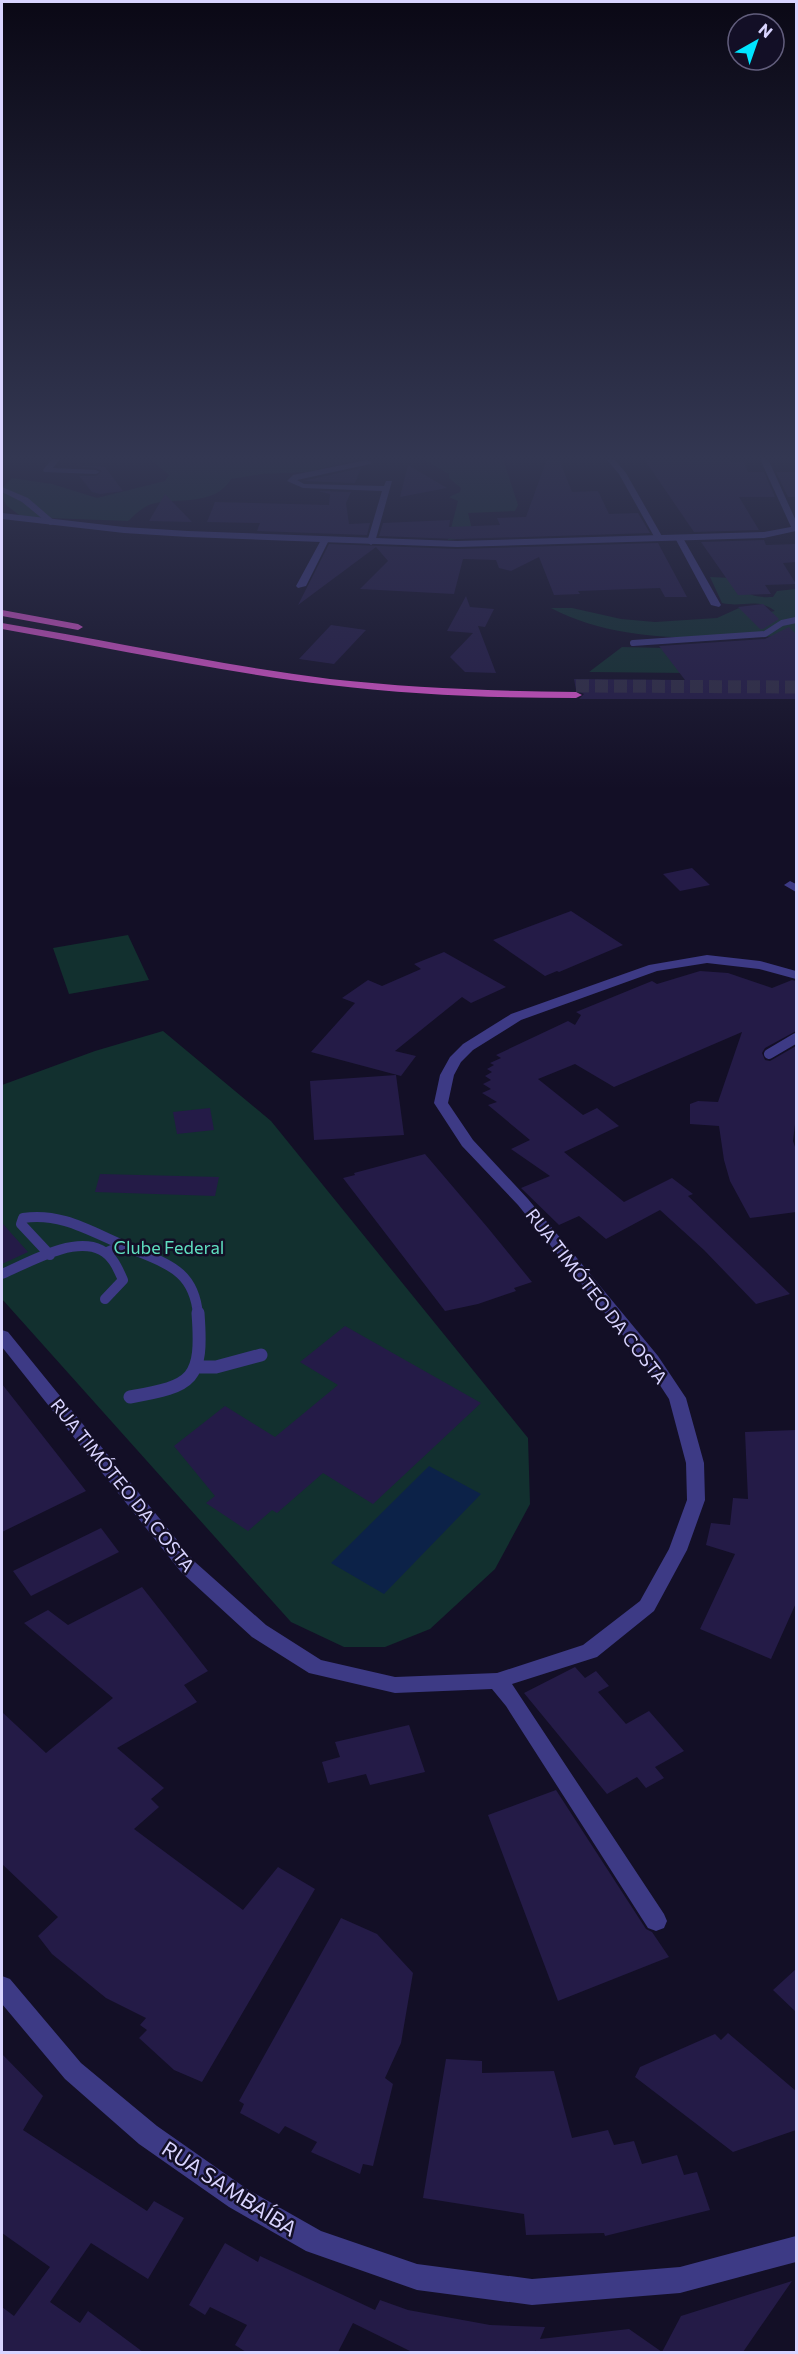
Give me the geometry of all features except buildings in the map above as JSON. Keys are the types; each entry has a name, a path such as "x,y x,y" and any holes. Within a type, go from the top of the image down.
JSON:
{"highway":[{"path":"2,613 197,651 339,673 576,690 491,693 375,687 235,667 2,626"}],"street":[{"path":"301,586 310,569"},
{"path":"696,569 716,605"},
{"name":"RUA TIMÓTEO DA COSTA","path":"2,1336 188,1567 259,1631 316,1667 395,1685 497,1681 590,1651 647,1605 678,1550 696,1500 695,1463 677,1398 652,1360 523,1202 467,1143 441,1103 447,1075 455,1060 468,1047 516,1017 654,968 707,959 760,964 796,975"},
{"path":"497,1681 513,1700 656,1921"},
{"name":"RUA SAMBAÍBA","path":"2,1987 73,2071 148,2135 238,2198 315,2242 417,2277 532,2292 680,2280 796,2249"}],"lane":[{"path":"633,644 765,634 782,623 796,621"},
{"path":"769,1054 796,1038"},
{"path":"50,1255 25,1231 21,1224 24,1218 34,1215 57,1217 123,1245 178,1272 193,1286 200,1329 200,1358 197,1367 190,1378 173,1390 130,1397"},
{"path":"2,1274 75,1245 90,1246 107,1252 119,1267 123,1280 105,1299"},
{"path":"107,1252 123,1245"},
{"path":"197,1367 216,1367 261,1354"}],"green space":[{"path":"710,577 732,578 745,591 760,597 773,597 777,591 796,589 796,636 703,638 640,634 609,629 551,608 572,608 621,619 655,622 717,618 739,608 752,616 775,611 756,604 722,603"},
{"path":"622,647 796,651 796,674 589,672"},
{"path":"128,935 149,980 69,994 53,948"},
{"name":"Clube Federal","path":"163,1031 271,1121 528,1438 530,1504 495,1569 430,1629 385,1647 344,1647 291,1622 2,1299 2,1085 95,1051"}],"water":[{"path":"429,1466 481,1494 384,1594 331,1563"}],"tunnel":[{"path":"576,686 796,687"}]}
